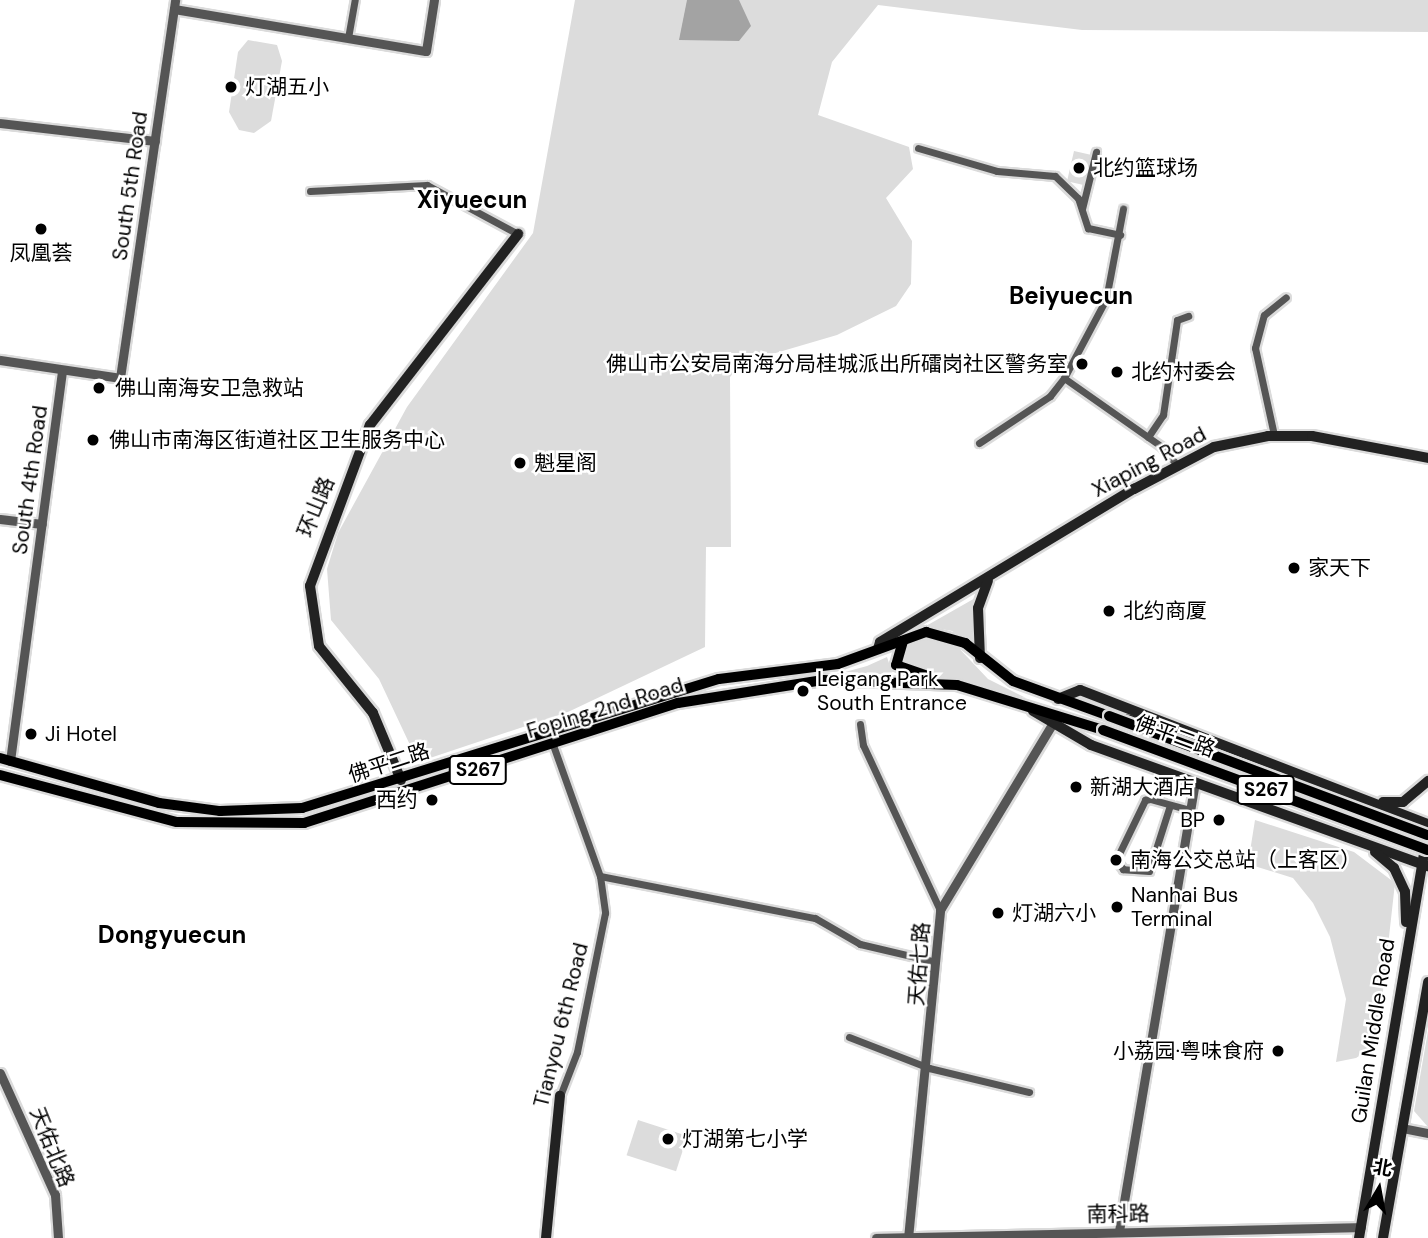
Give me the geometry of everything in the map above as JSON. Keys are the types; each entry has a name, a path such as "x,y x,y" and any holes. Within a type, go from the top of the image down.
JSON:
{"main road":[{"name":"环山路","path":"401,779 373,713 318,646 310,586 370,425 518,234"},
{"name":"Xiaping Road","path":"878,649 880,642 1214,447 1274,435 1342,439 1428,458"},
{"path":"980,659 978,608 988,581"},
{"name":"佛平二路","path":"5,760 159,803 219,811 302,808 719,678 838,664 904,639 946,635 980,659"},
{"path":"904,639 894,660 900,670 957,685"},
{"name":"S267","path":"980,659 997,673 1058,699 1109,716"},
{"name":"Foping 2nd Road","path":"0,775 177,822 292,824 352,812 678,704 787,683 957,685 1024,706"},
{"path":"1058,699 1080,690 1116,702 1428,824"},
{"path":"1091,710 1116,702"},
{"name":"佛平二路","path":"1024,706 1103,730 1428,850"},
{"path":"1024,706 1091,746 1424,865"},
{"name":"佛平二路","path":"1109,716 1428,833"},
{"path":"1109,716 1181,727"},
{"path":"1374,802 1403,802 1428,782"},
{"path":"1326,829 1348,830 1362,818 1362,804 1343,790"},
{"name":"Guilan Middle Road","path":"1360,1233 1407,943 1428,833"},
{"path":"1358,841 1394,868 1405,892 1407,943"},
{"name":"Guilan Middle Road","path":"1383,1238 1428,982"},
{"name":"Tianyou 6th Road","path":"546,1238 560,1096"}],"street":[{"path":"348,38 355,0"},
{"path":"175,4 426,51 434,0"},
{"name":"South 5th Road","path":"62,371 120,378 175,4"},
{"path":"0,124 155,141"},
{"path":"918,149 997,172 1055,176 1082,209 1088,228 1120,235"},
{"path":"1082,209 1096,152"},
{"path":"310,191 427,185 518,234"},
{"path":"979,443 1050,396 1064,378 1106,299 1124,209"},
{"path":"1274,435 1255,348 1264,315 1286,297"},
{"path":"1148,437 1163,415 1177,320 1188,316"},
{"path":"0,360 62,371"},
{"name":"South 4th Road","path":"5,760 62,371"},
{"path":"1064,378 1148,437 1178,466"},
{"path":"0,519 41,524"},
{"name":"天佑七路","path":"908,1238 929,1068 940,910 1053,723"},
{"path":"860,724 863,745 940,910"},
{"name":"Tianyou 6th Road","path":"553,745 600,876 600,951 560,1096"},
{"path":"1119,1231 1195,781"},
{"path":"1170,805 1149,871 1124,869 1115,860 1145,800 1170,805 1190,810"},
{"path":"600,876 815,918 860,944 936,962"},
{"path":"849,1037 929,1068 1029,1092"},
{"name":"天佑北路","path":"0,1073 55,1195 58,1238"},
{"path":"1402,1128 1428,1133"},
{"name":"南科路","path":"876,1238 1119,1231 1360,1233"}],"shaded area":[{"path":"575,0 1428,0 1428,32 1082,30 878,5 832,62 818,115 909,147 913,169 886,198 912,241 911,284 896,306 837,335 742,363 730,377 731,547 706,547 705,647 568,712 418,762 379,679 331,620 327,569 338,533 407,407 533,233"},
{"path":"687,0 739,0 751,26 739,41 679,40"},
{"path":"248,40 277,45 282,61 271,121 254,133 239,130 229,112 238,52"},
{"name":"北约篮球场","path":"1074,151 1091,155 1084,185 1067,181"},
{"path":"977,597 976,646 952,631 926,626"},
{"path":"929,636 954,643 988,679 1026,698 907,671 900,665 904,644"},
{"path":"887,657 893,675 845,672 867,666"},
{"path":"1255,820 1354,852 1395,883 1377,1045 1356,1058 1336,1062 1346,999 1330,937 1313,903 1293,878 1248,864"},
{"path":"1428,1031 1428,1127 1414,1111"},
{"path":"638,1120 687,1136 676,1171 627,1155"}],"place":[{"name":"灯湖五小","path":"231,87"},
{"name":"北约篮球场","path":"1079,168"},
{"name":"凤凰荟","path":"41,229"},
{"name":"佛山市公安局南海分局桂城派出所礌岗社区警务室","path":"1082,364"},
{"name":"北约村委会","path":"1117,372"},
{"name":"佛山南海安卫急救站","path":"99,388"},
{"name":"佛山市南海区街道社区卫生服务中心","path":"93,440"},
{"name":"魁星阁","path":"520,463"},
{"name":"家天下","path":"1294,568"},
{"name":"北约商厦","path":"1109,611"},
{"name":"Leigang Park South Entrance","path":"803,691"},
{"name":"Ji Hotel","path":"31,734"},
{"name":"新湖大酒店","path":"1076,787"},
{"name":"西约","path":"432,800"},
{"name":"BP","path":"1219,820"},
{"name":"南海公交总站（上客区）","path":"1116,860"},
{"name":"Nanhai Bus Terminal","path":"1117,907"},
{"name":"灯湖六小","path":"998,913"},
{"name":"小荔园·粤味食府","path":"1278,1051"},
{"name":"灯湖第七小学","path":"668,1139"}],"district":[{"name":"Xiyuecun","path":"472,200"},
{"name":"Beiyuecun","path":"1071,296"},
{"name":"Dongyuecun","path":"172,935"}]}
